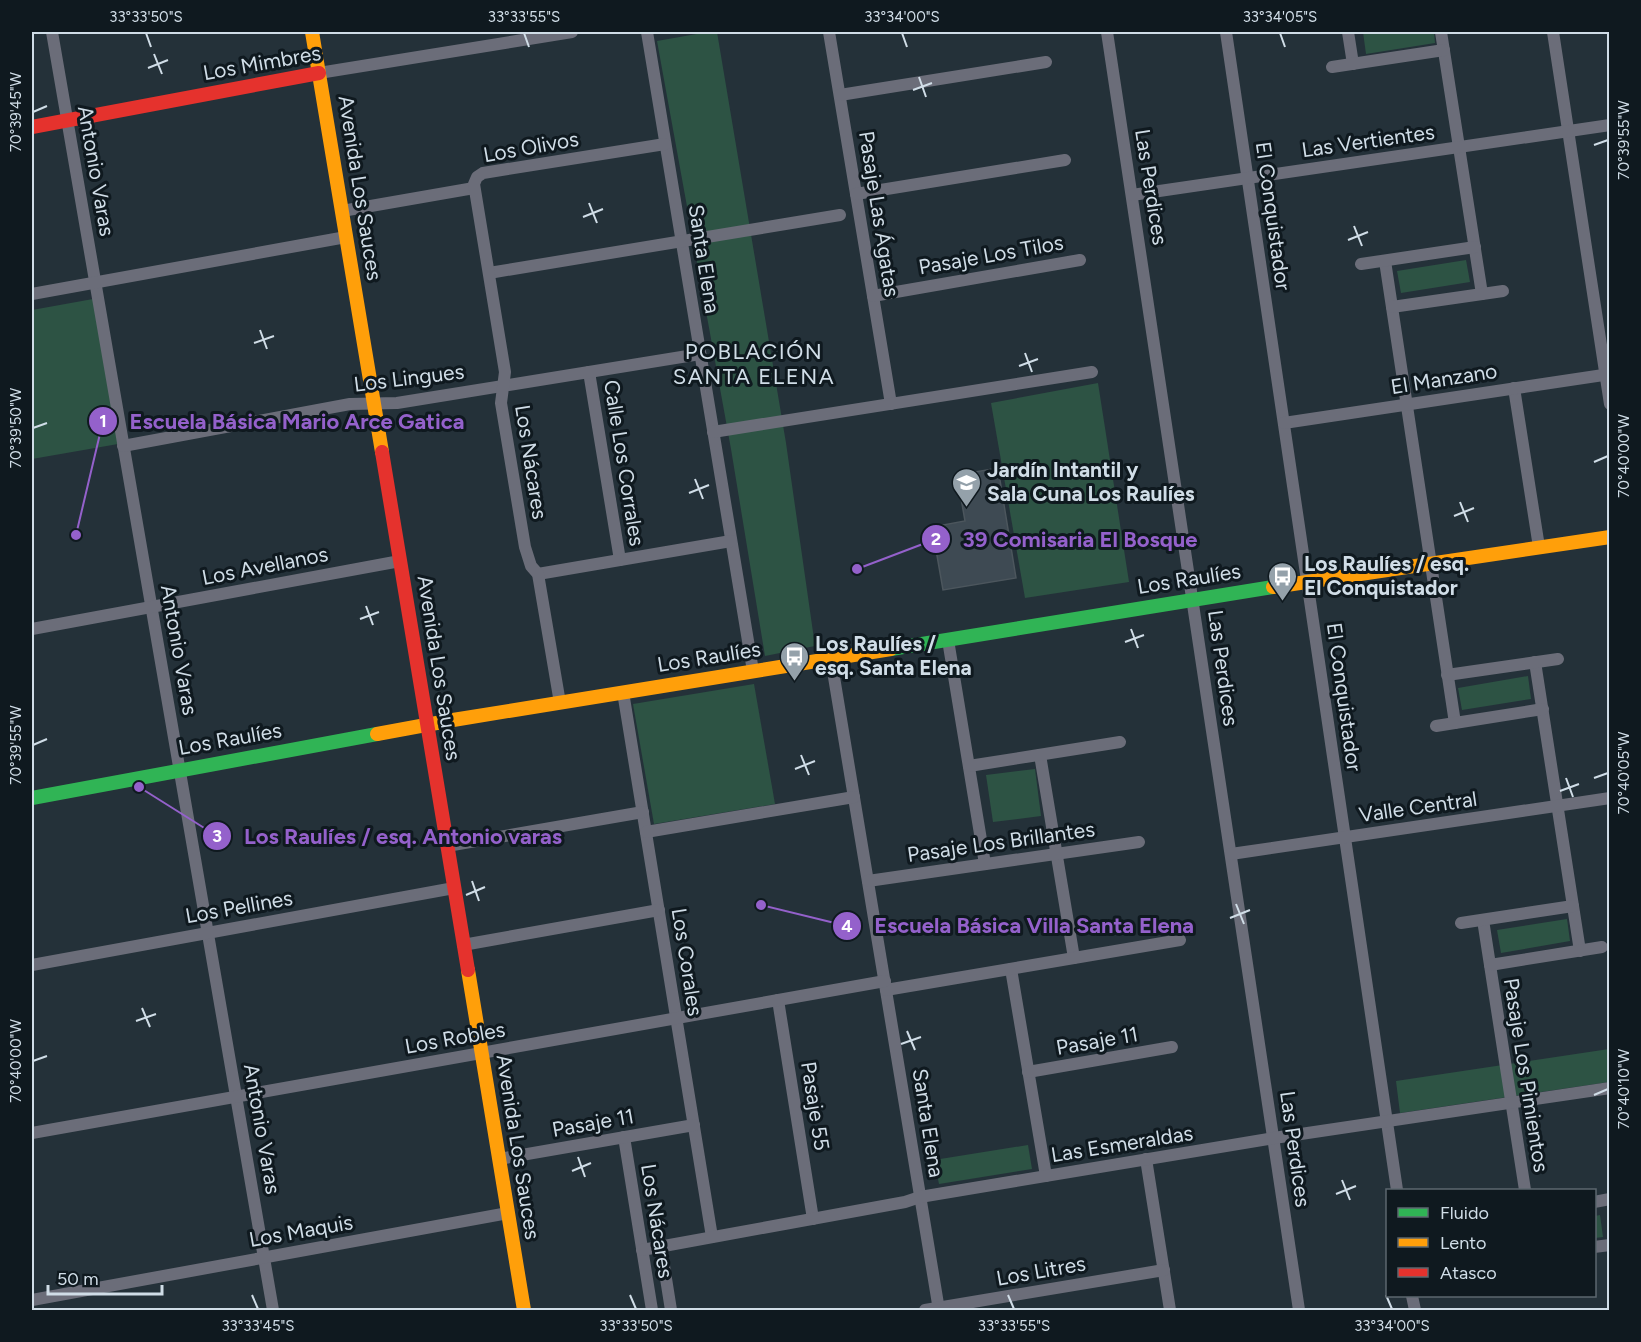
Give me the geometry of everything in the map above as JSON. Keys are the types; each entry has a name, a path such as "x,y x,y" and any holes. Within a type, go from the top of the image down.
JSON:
{"street":[{"name":"Antonio Varas","path":"52,32 273,1311"},
{"name":"Avenida Los Sauces","path":"312,32 524,1311"},
{"name":"Los Mimbres","path":"32,127 319,73 572,32"},
{"name":"Santa Elena","path":"646,32 753,671"},
{"name":"Pasaje Las Ágatas","path":"829,32 891,404"},
{"name":"Las Perdices","path":"1107,32 1194,599 1299,1311"},
{"name":"El Conquistador","path":"1226,32 1397,1189"},
{"path":"1348,32 1353,64"},
{"path":"1441,32 1482,294"},
{"path":"1553,32 1610,404"},
{"path":"1332,67 1444,50"},
{"path":"840,95 1046,62"},
{"name":"Las Vertientes","path":"1132,195 1610,125"},
{"name":"Los Olivos","path":"342,211 474,188 475,180 483,173 665,144"},
{"path":"856,194 1065,160"},
{"name":"Los Nácares","path":"474,188 505,372 501,403 525,547 531,566 538,574 560,703"},
{"path":"489,273 840,215"},
{"path":"32,294 346,237"},
{"path":"1361,264 1474,247"},
{"name":"Pasaje Los Tilos","path":"873,296 1080,260"},
{"path":"1385,261 1455,723"},
{"path":"1392,307 1503,291"},
{"name":"Los Lingues","path":"123,446 350,404 397,403 700,354"},
{"name":"Calle Los Corrales","path":"589,372 620,560"},
{"path":"713,432 1092,372"},
{"name":"El Manzano","path":"1284,423 1607,374"},
{"path":"1514,388 1539,547"},
{"name":"Los Raulíes","path":"32,798 427,724 1307,581 1610,537"},
{"path":"538,574 731,541"},
{"name":"Los Avellanos","path":"32,629 400,561"},
{"path":"948,640 985,864"},
{"name":"Santa Elena","path":"831,658 939,1310"},
{"path":"1448,675 1558,658"},
{"path":"1535,662 1580,951"},
{"name":"Los Corales","path":"623,692 712,1237"},
{"path":"1436,726 1543,709"},
{"path":"969,766 1120,742"},
{"path":"1040,755 1074,958"},
{"path":"646,832 854,797"},
{"name":"Valle Central","path":"1231,854 1610,798"},
{"path":"447,846 643,812"},
{"name":"Pasaje Los Brillantes","path":"868,881 1139,842"},
{"name":"Los Pellines","path":"32,965 454,888"},
{"path":"1461,924 1573,906"},
{"path":"463,945 659,910"},
{"name":"Pasaje Los Pimientos","path":"1483,920 1525,1189"},
{"name":"Los Robles","path":"32,1133 778,1000 1011,969 1180,940"},
{"name":"Pasaje Los Pimientos","path":"1490,965 1602,947"},
{"path":"1011,969 1046,1176"},
{"name":"Pasaje 55","path":"778,1000 813,1219"},
{"name":"Pasaje 11","path":"1028,1072 1172,1047"},
{"name":"Las Esmeraldas","path":"642,1250 905,1202 920,1197 1146,1159 1610,1088"},
{"name":"Pasaje 11","path":"499,1159 694,1125"},
{"name":"Los Nácares","path":"624,1137 652,1311"},
{"path":"1146,1159 1170,1311"},
{"name":"Los Maquis","path":"32,1300 508,1213"},
{"name":"Los Nácares","path":"661,1246 671,1311"},
{"name":"Los Litres","path":"925,1311 1164,1270"}],"green space":[{"path":"717,32 786,443 815,646 765,656 731,449 657,41"},
{"path":"1363,32 1434,32 1435,43 1366,54"},
{"path":"1466,260 1470,282 1401,293 1397,271"},
{"path":"93,299 118,444 32,459 32,310"},
{"path":"1098,383 1129,582 1025,598 991,403"},
{"path":"1528,676 1531,699 1462,710 1458,688"},
{"path":"754,684 775,804 654,824 633,704"},
{"path":"1035,769 1041,816 993,822 986,775"},
{"path":"1567,919 1570,941 1501,953 1497,930"},
{"path":"1609,1049 1609,1082 1400,1113 1396,1081"},
{"path":"1028,1145 1032,1169 939,1184 934,1160"},
{"path":"1600,1215 1603,1237 1596,1238 1596,1216"}],"building":[{"path":"998,468 1016,578 943,590 932,527 965,521 957,475"}],"traffic: fast":[{"path":"891,649 1273,587"},
{"path":"32,798 377,734"}],"traffic: slow":[{"path":"312,32 382,452"},
{"path":"1273,587 1610,537"},
{"path":"377,734 891,649"},
{"path":"468,970 524,1310"}],"traffic: jam":[{"path":"32,127 319,73"},
{"path":"382,452 468,970"}],"place":[{"name":"Jardín Intantil y Sala Cuna Los Raulíes","path":"966,508"},
{"name":"Escuela Básica Mario Arce Gatica","path":"76,535"},
{"name":"39 Comisaria El Bosque","path":"857,569"},
{"name":"Los Raulíes / esq. El Conquistador","path":"1283,602"},
{"name":"Los Raulíes / esq. Santa Elena","path":"794,682"},
{"name":"Los Raulíes / esq. Antonio varas","path":"139,787"},
{"name":"Escuela Básica Villa Santa Elena","path":"761,905"}],"district":[{"name":"POBLACIÓN SANTA ELENA","path":"754,364"}]}
